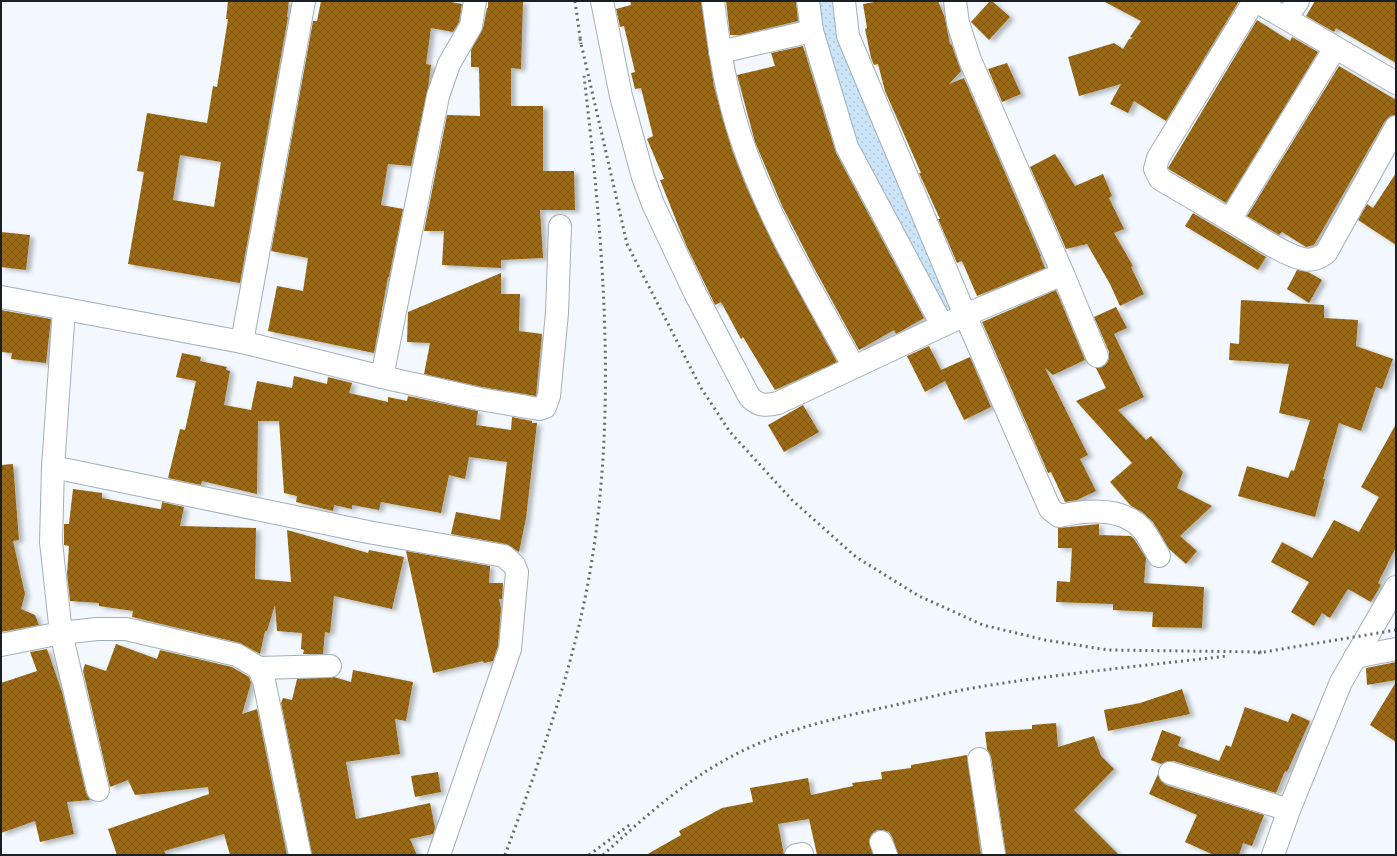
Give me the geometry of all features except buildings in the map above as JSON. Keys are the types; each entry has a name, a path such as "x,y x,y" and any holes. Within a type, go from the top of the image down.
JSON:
{"street":[{"path":"242,342 304,1"},
{"path":"382,377 438,96 449,64 471,26 475,1"},
{"path":"602,1 622,96 643,177 653,204 695,293 749,396 757,403 772,404 942,325 1064,274"},
{"path":"713,1 720,52 733,113 768,206 854,367"},
{"path":"808,1 812,31 847,147 942,325"},
{"path":"844,1 848,36 965,315 1050,508 1059,516 1076,512 1093,511 1113,513 1130,520 1144,531 1159,556"},
{"path":"955,1 958,23 970,60 1064,274 1097,356"},
{"path":"1396,83 1335,48 1292,10 1255,1 1158,158 1155,169 1160,179 1291,255 1303,259 1318,259 1326,254 1396,127"},
{"path":"720,52 812,31"},
{"path":"1230,220 1335,48"},
{"path":"1,297 242,342 382,377 480,399 539,409 545,407 549,396 557,313 560,226"},
{"path":"64,309 53,467 50,542 61,633 98,790"},
{"path":"53,467 368,532 504,556 510,560 514,565 517,579 510,649 439,855"},
{"path":"1273,855 1289,810 1342,682 1355,657 1389,612 1396,587"},
{"path":"1,645 61,633 97,629 126,629 237,655 259,668 330,666"},
{"path":"1355,657 1396,650"},
{"path":"259,668 264,681 300,855"},
{"path":"979,759 994,855"},
{"path":"1170,773 1289,810"}],"shaded area":[{"path":"813,1 841,1 956,310 943,312 846,135"}],"railway":[{"path":"575,1 581,44"},
{"path":"580,39 627,244 701,388 730,432 792,500 856,557 919,596 983,625 1045,640 1108,650 1263,652"},
{"path":"505,855 530,786 565,680 583,609 599,510 604,448 605,324 597,200 584,76"},
{"path":"1258,653 1396,630"},
{"path":"603,855 661,804 692,780 744,750 785,733 849,715 967,689 1065,675 1228,656"},
{"path":"589,855 632,823"}]}
